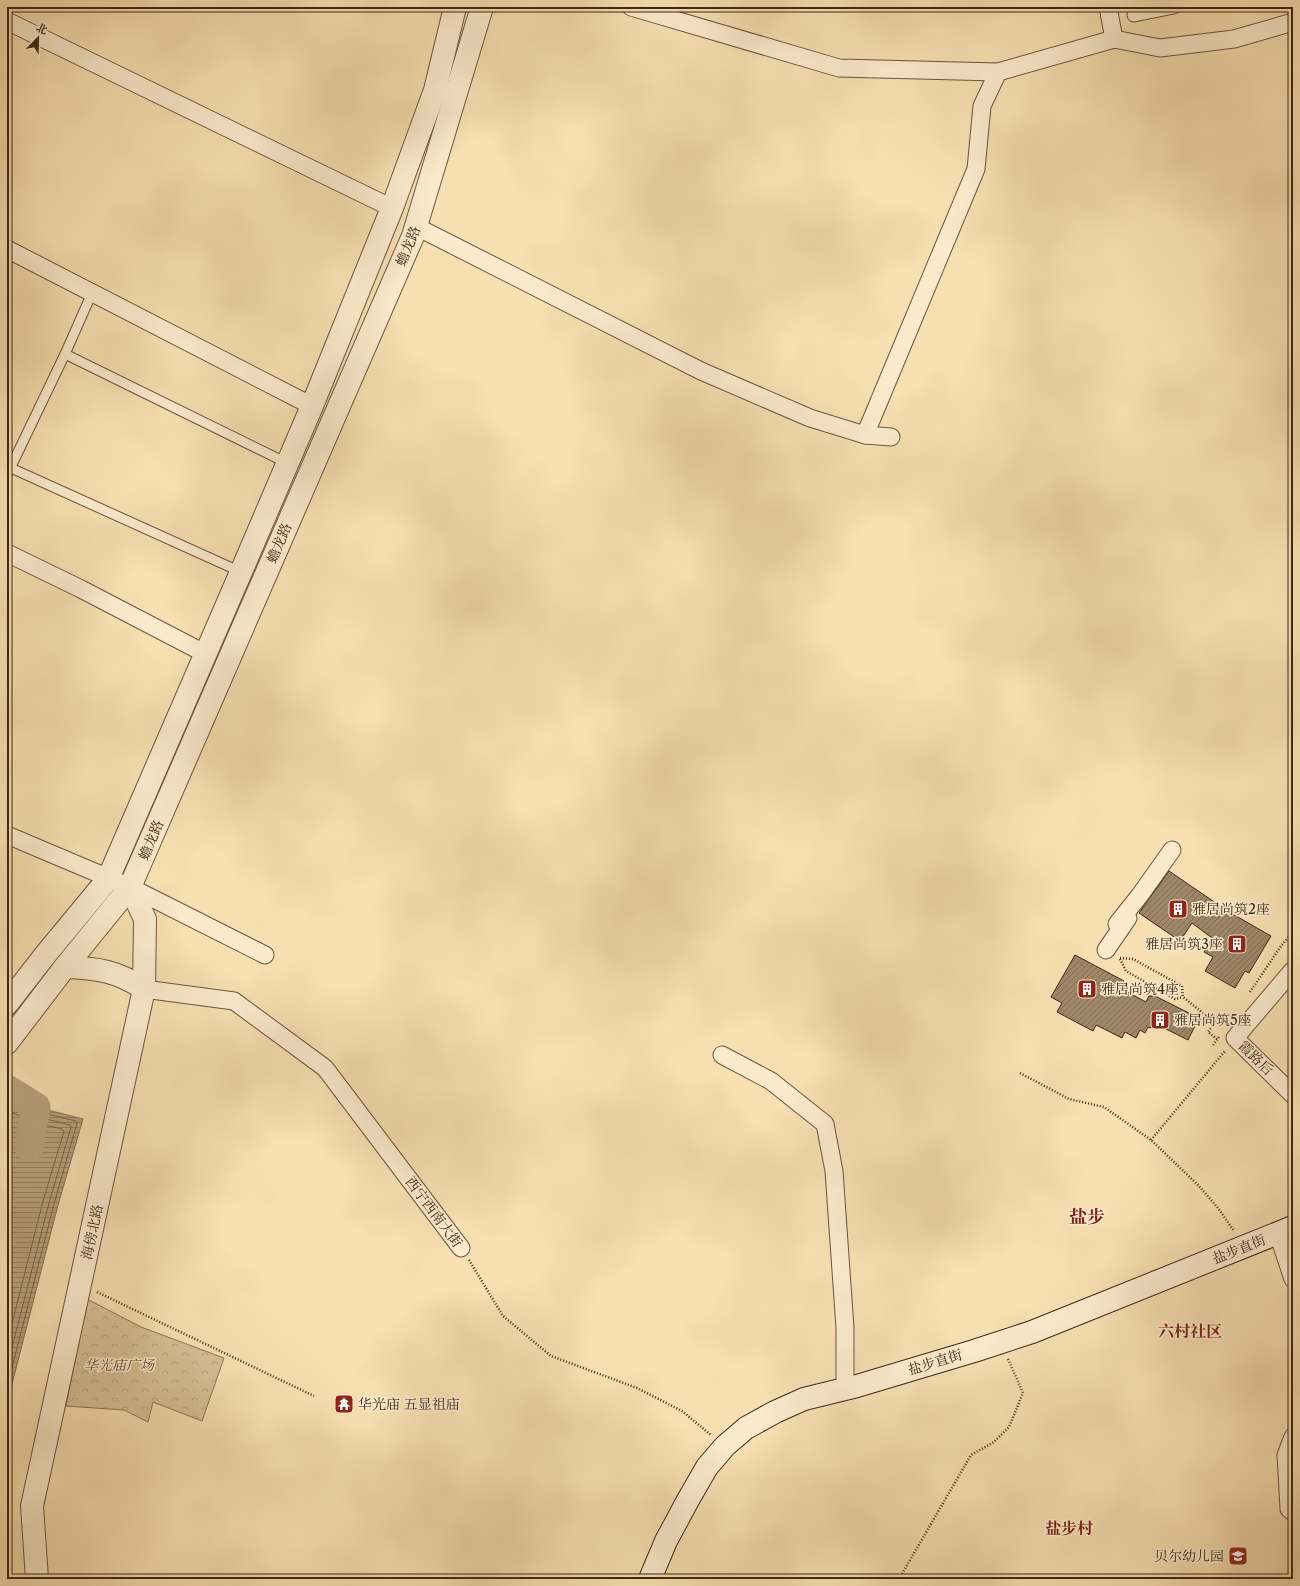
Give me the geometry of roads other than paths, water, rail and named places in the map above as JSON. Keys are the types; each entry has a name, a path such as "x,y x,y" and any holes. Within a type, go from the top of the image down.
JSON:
{"street":[{"name":"蟾龙路","path":"7,1004 108,879 312,406 392,208 436,90 455,7"},
{"name":"蟾龙路","path":"7,1043 65,967 130,888 334,415 417,227 482,7"},
{"path":"632,7 839,68 998,72 1114,39 1160,48 1234,39 1293,22"},
{"path":"1108,7 1114,39"},
{"path":"1134,15 1174,7"},
{"path":"7,21 392,208 417,227 701,371 810,418 865,435 891,436"},
{"path":"865,435 976,169 982,106 998,72"},
{"path":"7,249 312,406 334,415"},
{"path":"7,553 81,589 226,664"},
{"path":"241,572 263,581"},
{"path":"7,835 130,888 266,955"},
{"path":"1117,924 1140,896 1172,850"},
{"name":"海傍北路","path":"37,1579 32,1506 144,988 145,919 130,888"},
{"path":"1113,954 1136,908 1140,896"},
{"path":"65,967 108,971 134,981 144,988"},
{"name":"霞路后","path":"1293,970 1229,1036 1293,1095"},
{"name":"西宁西南大街","path":"144,988 234,1001 325,1068 461,1248"},
{"path":"722,1055 771,1082 825,1124 834,1171 845,1328 844,1389"},
{"path":"1285,1231 1293,1279"},
{"name":"盐步直街","path":"650,1579 666,1541 707,1467 725,1446 746,1428 775,1412 804,1399 844,1389 1001,1342 1082,1312 1285,1231"},
{"path":"1293,1437 1286,1454 1289,1509 1293,1512"}],"lane":[{"path":"92,293 9,472 241,572"},
{"path":"65,354 287,463"}],"water":[{"path":"7,1093 36,1107 83,1119 58,1205 12,1384 7,1445"}],"waterway":[{"path":"7,1089 36,1107 29,1147"}],"place":[{"name":"雅居尚筑2座","path":"1178,909"},
{"name":"雅居尚筑3座","path":"1237,944"},
{"name":"雅居尚筑4座","path":"1087,989"},
{"name":"雅居尚筑5座","path":"1160,1020"},
{"name":"华光庙 五显祖庙","path":"344,1404"},
{"name":"贝尔幼儿园","path":"1238,1556"}],"district":[{"name":"盐步","path":"1087,1217"},
{"name":"六村社区","path":"1190,1331"},
{"name":"盐步村","path":"1069,1528"}],"park label":[{"name":"华光庙广场","path":"119,1365"}]}
